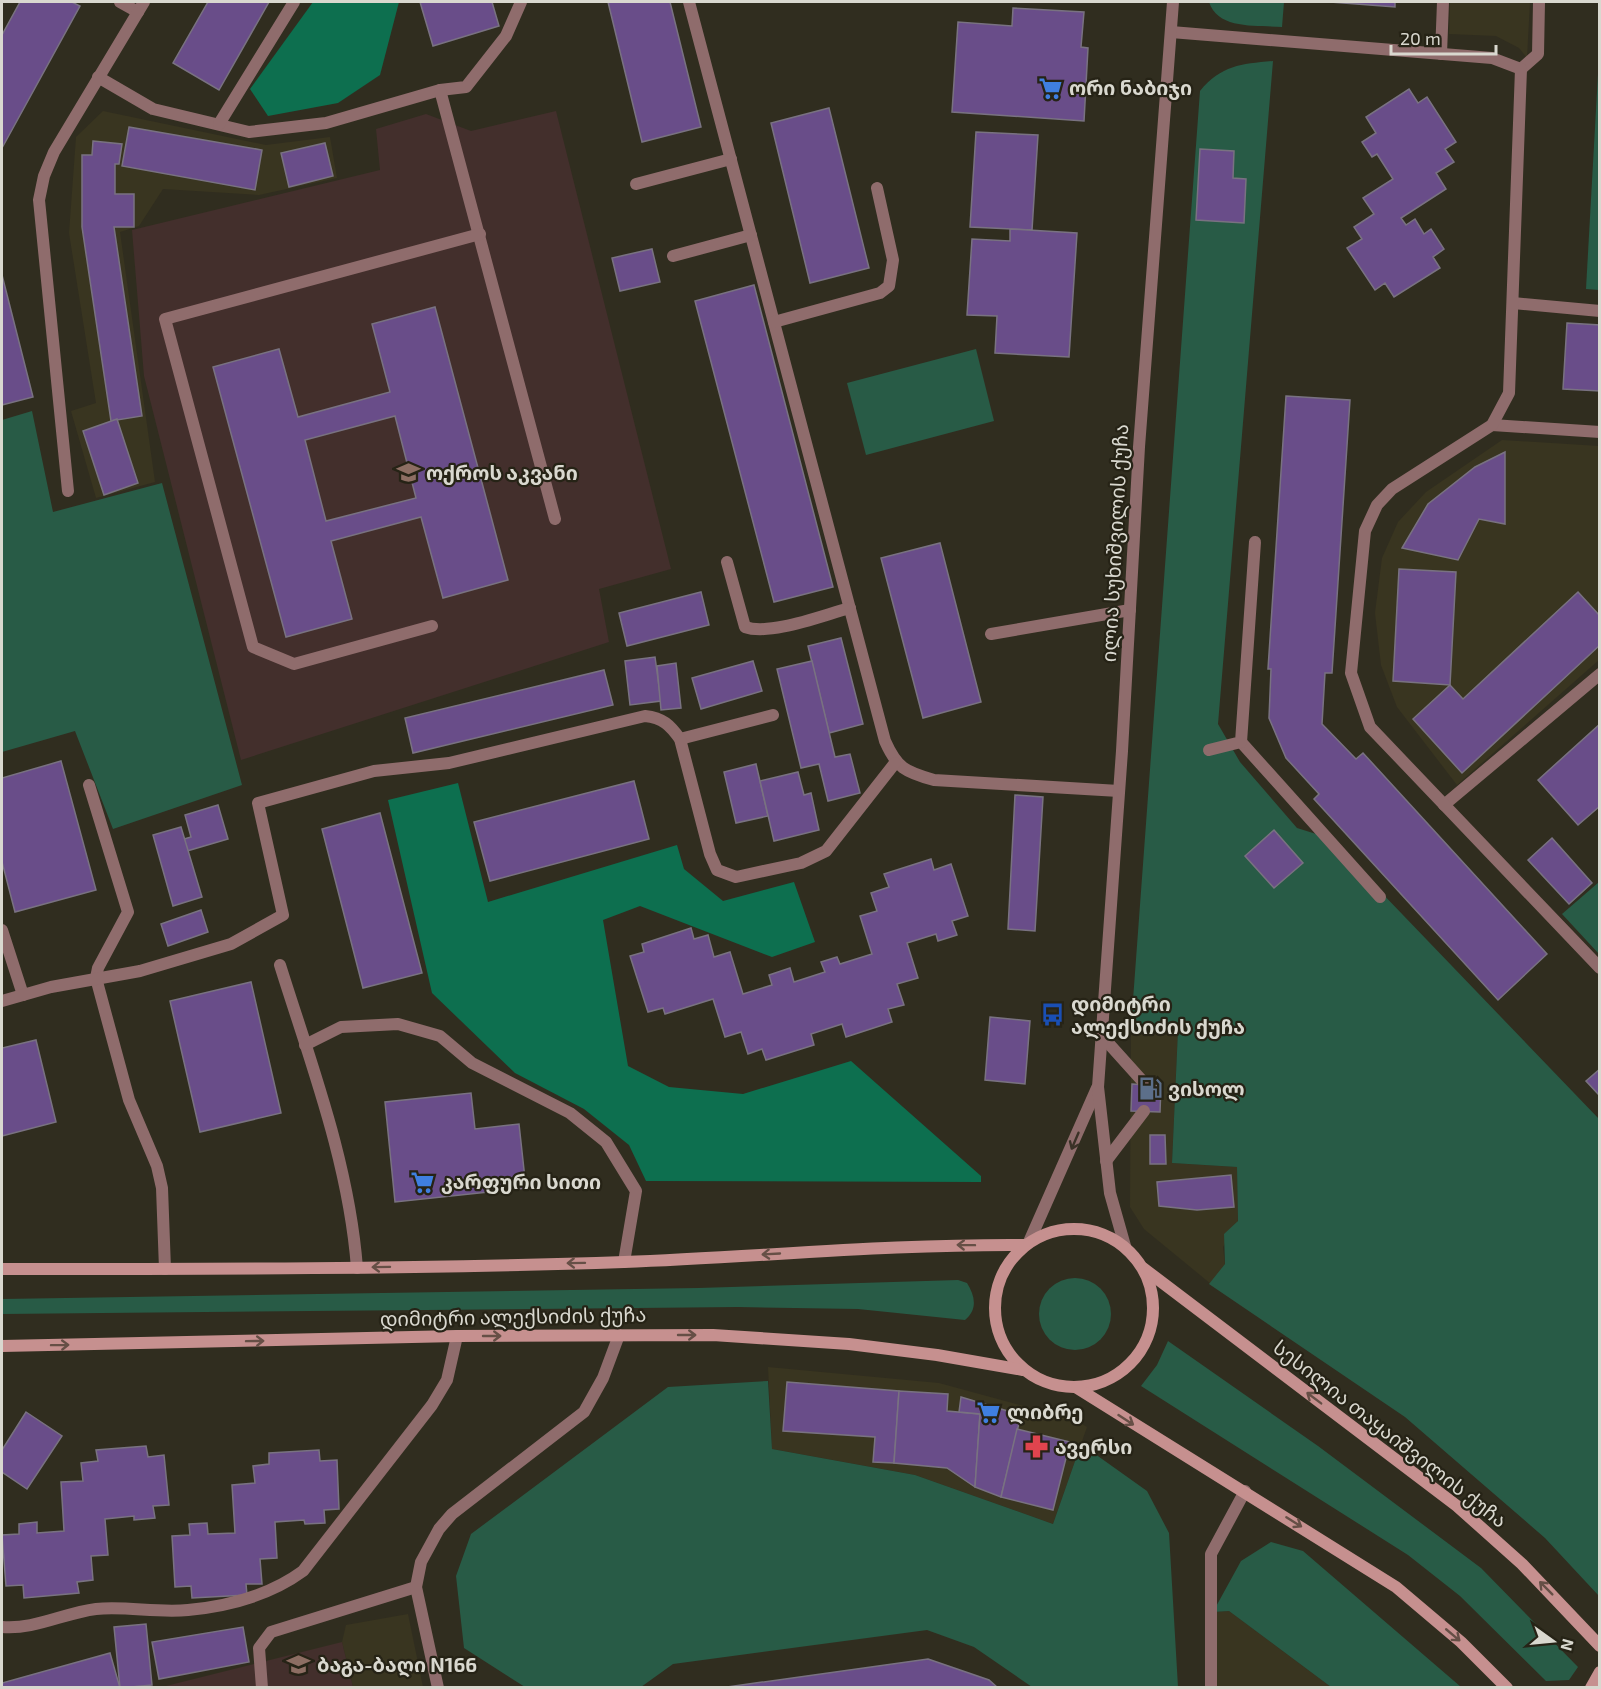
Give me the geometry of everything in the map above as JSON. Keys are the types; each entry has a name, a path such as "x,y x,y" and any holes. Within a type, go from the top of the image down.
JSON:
{"main road":[{"path":"1077,1228 1102,1233 1125,1246 1143,1268 1151,1290 1154,1313 1149,1336 1137,1356 1121,1373 1100,1383 1077,1388 1058,1386 1039,1380 1023,1370 1005,1348 995,1322 995,1293 1005,1266 1027,1243 1052,1230 1077,1228"},
{"path":"2,1269 357,1268 624,1262 1027,1243"},
{"name":"სესილია თაყაიშვილის ქუჩა","path":"1143,1268 1456,1506 1522,1564 1599,1646"},
{"name":"დიმიტრი ალექსიძის ქუჩა","path":"2,1346 457,1336 767,1336 926,1353 1023,1370"},
{"path":"1077,1388 1396,1587 1461,1642 1508,1688"},
{"path":"1591,1688 1599,1672"}],"street":[{"path":"68,492 39,200 44,176 54,152 141,7 120,2"},
{"path":"219,124 294,2"},
{"path":"98,77 153,109 249,132 326,123 440,90 466,87 506,36 521,2"},
{"path":"689,2 885,741 895,763 913,775 934,780 1119,791"},
{"name":"ილია სუხიშვილის ქუჩა","path":"1125,1246 1117,1224 1106,1161 1098,1087 1119,791 1139,447 1173,2"},
{"path":"1441,54 1443,2"},
{"path":"1539,2 1538,54 1521,69 1509,393 1492,425 1392,489 1377,505 1365,531 1351,673 1370,727 1599,968"},
{"path":"1171,32 1492,58 1521,69"},
{"path":"440,90 555,519"},
{"path":"636,184 731,159"},
{"path":"774,322 880,293 889,286 893,260 877,188"},
{"path":"432,626 294,664 253,647 165,318 480,234"},
{"path":"673,256 751,235"},
{"path":"1513,303 1599,311"},
{"path":"1492,425 1599,432"},
{"path":"1255,542 1241,742 1380,897"},
{"path":"727,562 745,627 755,630 770,628 850,608"},
{"path":"991,634 1130,610"},
{"path":"1444,805 1599,675"},
{"path":"680,739 773,715"},
{"path":"2,1001 96,978 140,971 231,944 283,915 258,803 374,771 449,763 645,716 657,717 669,723 680,739 710,854 717,870 736,877 801,863 826,851 895,763"},
{"path":"1209,750 1241,742"},
{"path":"89,785 128,912 98,968 96,978 129,1100 157,1166 162,1188 165,1269"},
{"path":"2,930 23,995"},
{"path":"280,965 334,1137 354,1224 357,1268"},
{"path":"305,1045 341,1027 398,1024 440,1036 472,1063 570,1113 606,1142 636,1191 624,1262"},
{"path":"1101,1035 1146,1085"},
{"name":"ილია სუხიშვილის ქუჩა","path":"1027,1243 1098,1087"},
{"path":"1106,1161 1144,1111"},
{"path":"438,1688 416,1587 421,1562 439,1529 452,1514 584,1412 603,1378 619,1335"},
{"path":"2,1627 15,1628 95,1609 188,1610 258,1597 284,1585 303,1571 432,1405 447,1380 457,1336"},
{"path":"1211,1688 1211,1554 1245,1491"},
{"path":"262,1688 259,1648 271,1632 416,1587"}],"shaded area":[{"path":"1450,2 1530,2 1527,58 1519,48 1496,36 1449,34"},
{"path":"103,111 266,145 330,137 337,178 259,195 163,189 139,226 120,232 155,482 96,498 71,411 96,403 69,233 76,137"},
{"name":"ოქროს აკვანი","path":"556,111 671,569 599,589 609,642 241,760 144,376 132,230 380,170 376,129 426,114 471,131"},
{"path":"1502,440 1599,446 1599,660 1457,785 1397,707 1381,665 1375,613 1382,558 1398,522 1426,492"},
{"path":"1131,1027 1178,1029 1172,1163 1237,1167 1238,1221 1223,1247 1225,1264 1211,1284 1144,1229 1130,1207"},
{"path":"768,1367 939,1383 1075,1420 1087,1427 1053,1524 915,1475 772,1449"},
{"path":"1229,1611 1331,1687 1217,1687 1213,1612"},
{"path":"408,1614 423,1687 353,1687 342,1642 346,1625"},
{"name":"ბაგა-ბაღი N166","path":"342,1642 353,1687 158,1688"}],"green space":[{"path":"313,2 399,2 380,75 338,103 268,116 250,89"},
{"path":"1209,2 1284,2 1282,27 1250,26 1229,22 1214,11"},
{"path":"1599,56 1599,290 1586,289"},
{"path":"1273,61 1218,724 1240,762 1297,828 1329,838 1599,1119 1599,1596 1545,1538 1405,1417 1209,1284 1225,1264 1224,1234 1238,1221 1237,1167 1172,1163 1178,1030 1131,1027 1200,91 1216,76 1233,67"},
{"path":"976,349 994,421 866,455 847,383"},
{"path":"32,411 53,512 162,483 242,785 113,829 75,731 2,752 2,420"},
{"path":"458,783 488,902 677,845 684,869 723,901 794,882 815,942 772,957 640,906 603,920 628,1066 669,1087 743,1094 851,1061 981,1176 981,1182 646,1181 629,1145 584,1109 515,1073 432,993 388,800"},
{"path":"1599,882 1599,954 1562,914"},
{"path":"1075,1278 1095,1284 1105,1294 1111,1314 1105,1334 1095,1344 1075,1350 1055,1344 1045,1334 1039,1314 1045,1294 1055,1284"},
{"path":"958,1280 967,1283 974,1302 972,1311 965,1320 858,1309 738,1307 2,1314 2,1299 698,1288"},
{"path":"1168,1341 1318,1446 1481,1568 1578,1667 1569,1680 1546,1681 1460,1596 1408,1555 1141,1386 1157,1365"},
{"path":"768,1381 772,1449 915,1475 1053,1524 1081,1444 1147,1491 1169,1533 1178,1687 1032,1687 974,1647 927,1630 673,1664 641,1687 525,1687 464,1648 456,1576 471,1534 668,1387"},
{"path":"1271,1542 1303,1551 1461,1687 1331,1687 1229,1611 1213,1612 1241,1561"}],"building":[{"path":"20,2 72,2 80,6 2,148 2,35"},
{"path":"208,2 269,2 219,90 173,63"},
{"path":"420,2 492,2 499,26 433,46"},
{"path":"608,2 670,2 701,127 642,142"},
{"path":"1330,2 1395,2 1395,7"},
{"path":"1013,8 1084,12 1081,47 1088,48 1084,121 952,112 958,22 1012,26"},
{"path":"1409,89 1418,103 1427,97 1456,142 1445,149 1454,162 1436,173 1446,189 1401,218 1406,225 1415,219 1424,234 1431,229 1444,249 1433,257 1440,268 1394,297 1385,283 1375,290 1347,248 1362,239 1354,227 1374,214 1363,198 1393,179 1377,154 1372,157 1362,142 1376,133 1366,117"},
{"path":"829,108 869,268 810,283 771,123"},
{"path":"129,127 262,150 255,190 122,166"},
{"path":"976,132 1038,135 1032,230 970,227"},
{"path":"93,141 122,144 119,164 115,164 115,194 134,194 134,227 114,227 142,416 111,421 82,227 82,155 92,155"},
{"path":"325,143 333,176 289,187 281,153"},
{"path":"1200,149 1234,151 1233,178 1246,179 1244,223 1196,220"},
{"path":"1010,229 1077,233 1069,357 995,353 997,316 967,315 972,239 1010,241"},
{"path":"652,249 660,282 620,291 612,258"},
{"path":"2,275 33,397 2,405"},
{"path":"754,285 833,587 774,602 695,301"},
{"path":"435,307 508,580 443,598 421,517 331,541 352,619 286,637 213,367 279,349 298,417 390,392 372,324","holes":["395,416 416,498 326,521 305,440"]},
{"path":"1567,323 1600,325 1600,391 1563,389"},
{"path":"1286,396 1350,400 1332,673 1325,673 1322,724 1356,759 1363,753 1547,954 1498,1000 1314,799 1319,794 1286,758 1269,718 1271,669 1268,669"},
{"path":"117,419 138,483 104,495 83,431"},
{"path":"1505,452 1505,524 1479,519 1458,560 1402,548 1428,504 1475,467"},
{"path":"940,543 981,702 923,718 881,558"},
{"path":"1399,569 1456,572 1450,685 1393,681"},
{"path":"701,592 709,625 627,646 619,613"},
{"path":"1578,592 1600,616 1600,645 1462,773 1413,719 1450,685 1463,699"},
{"path":"841,638 863,724 829,733 808,646"},
{"path":"655,657 661,701 630,705 625,661"},
{"path":"753,661 762,691 701,709 692,678"},
{"path":"812,661 835,757 850,754 860,793 828,801 819,764 801,768 777,669"},
{"path":"676,663 681,708 661,710 657,666"},
{"path":"604,670 613,705 413,753 405,718"},
{"path":"1600,724 1600,806 1578,825 1538,780"},
{"path":"61,761 96,890 15,912 2,862 2,778"},
{"path":"756,764 768,816 736,823 724,772"},
{"path":"798,772 804,795 811,793 819,830 774,841 760,781"},
{"path":"634,781 649,839 490,881 474,822"},
{"path":"1015,795 1043,797 1035,931 1008,929"},
{"path":"218,805 228,839 187,851 184,839 191,837 185,815"},
{"path":"380,813 422,973 363,988 322,829"},
{"path":"181,827 202,897 173,906 153,835"},
{"path":"1274,830 1303,863 1274,888 1245,856"},
{"path":"1552,838 1592,883 1569,904 1528,860"},
{"path":"931,859 934,870 951,864 968,916 952,921 957,935 938,941 936,934 907,943 918,978 897,984 904,1005 888,1009 892,1022 846,1037 842,1024 811,1034 814,1045 766,1060 762,1049 748,1054 741,1032 725,1037 713,999 665,1014 663,1008 648,1012 630,956 644,952 642,944 691,928 694,939 708,935 714,957 730,952 743,994 772,985 769,975 790,968 794,982 825,972 821,962 837,957 840,964 872,954 860,916 877,911 871,893 889,887 884,874"},
{"path":"201,910 208,932 168,946 161,924"},
{"path":"251,982 281,1113 200,1132 170,1001"},
{"path":"990,1017 1030,1021 1025,1084 985,1080"},
{"path":"36,1040 56,1122 2,1136 2,1048"},
{"path":"1600,1069 1600,1096 1586,1081"},
{"path":"1132,1084 1161,1086 1160,1112 1131,1111"},
{"path":"471,1093 475,1129 519,1124 526,1188 395,1202 385,1102"},
{"path":"1150,1135 1165,1135 1166,1164 1150,1164"},
{"path":"1231,1175 1234,1207 1197,1210 1159,1206 1157,1182"},
{"path":"787,1382 899,1391 894,1463 873,1462 875,1437 783,1431"},
{"path":"899,1391 948,1394 947,1411 980,1414 975,1487 947,1468 894,1463"},
{"path":"961,1397 1021,1415 1001,1497 975,1487 980,1414 959,1412"},
{"path":"26,1412 62,1436 27,1489 2,1472 2,1450"},
{"path":"1017,1429 1070,1442 1053,1510 1001,1497"},
{"path":"146,1446 148,1457 164,1455 169,1505 153,1506 155,1518 134,1520 134,1516 105,1519 108,1555 91,1556 93,1580 77,1582 79,1593 24,1598 23,1585 6,1586 2,1535 19,1534 19,1524 37,1522 37,1533 64,1531 61,1482 83,1481 81,1463 98,1461 96,1450"},
{"path":"319,1450 320,1461 337,1460 339,1509 324,1510 325,1523 305,1524 304,1520 275,1522 277,1558 260,1559 262,1584 246,1584 247,1595 192,1598 191,1586 175,1587 172,1536 190,1535 189,1524 207,1523 208,1534 235,1533 232,1485 255,1483 253,1466 269,1464 269,1453"},
{"path":"146,1624 152,1685 120,1688 114,1627"},
{"path":"243,1627 249,1662 159,1679 152,1642"},
{"path":"110,1653 120,1688 2,1688 2,1683"},
{"path":"928,1659 989,1680 998,1688 720,1688"}],"place":[{"name":"ორი ნაბიჯი","path":"1051,88"},
{"name":"ოქროს აკვანი","path":"408,473"},
{"name":"დიმიტრი ალექსიძის ქუჩა","path":"1053,1015"},
{"name":"ვისოლ","path":"1150,1089"},
{"name":"კარფური სითი","path":"423,1182"},
{"name":"ლიბრე","path":"989,1412"},
{"name":"ავერსი","path":"1037,1447"},
{"name":"ბაგა-ბაღი N166","path":"299,1665"}]}
